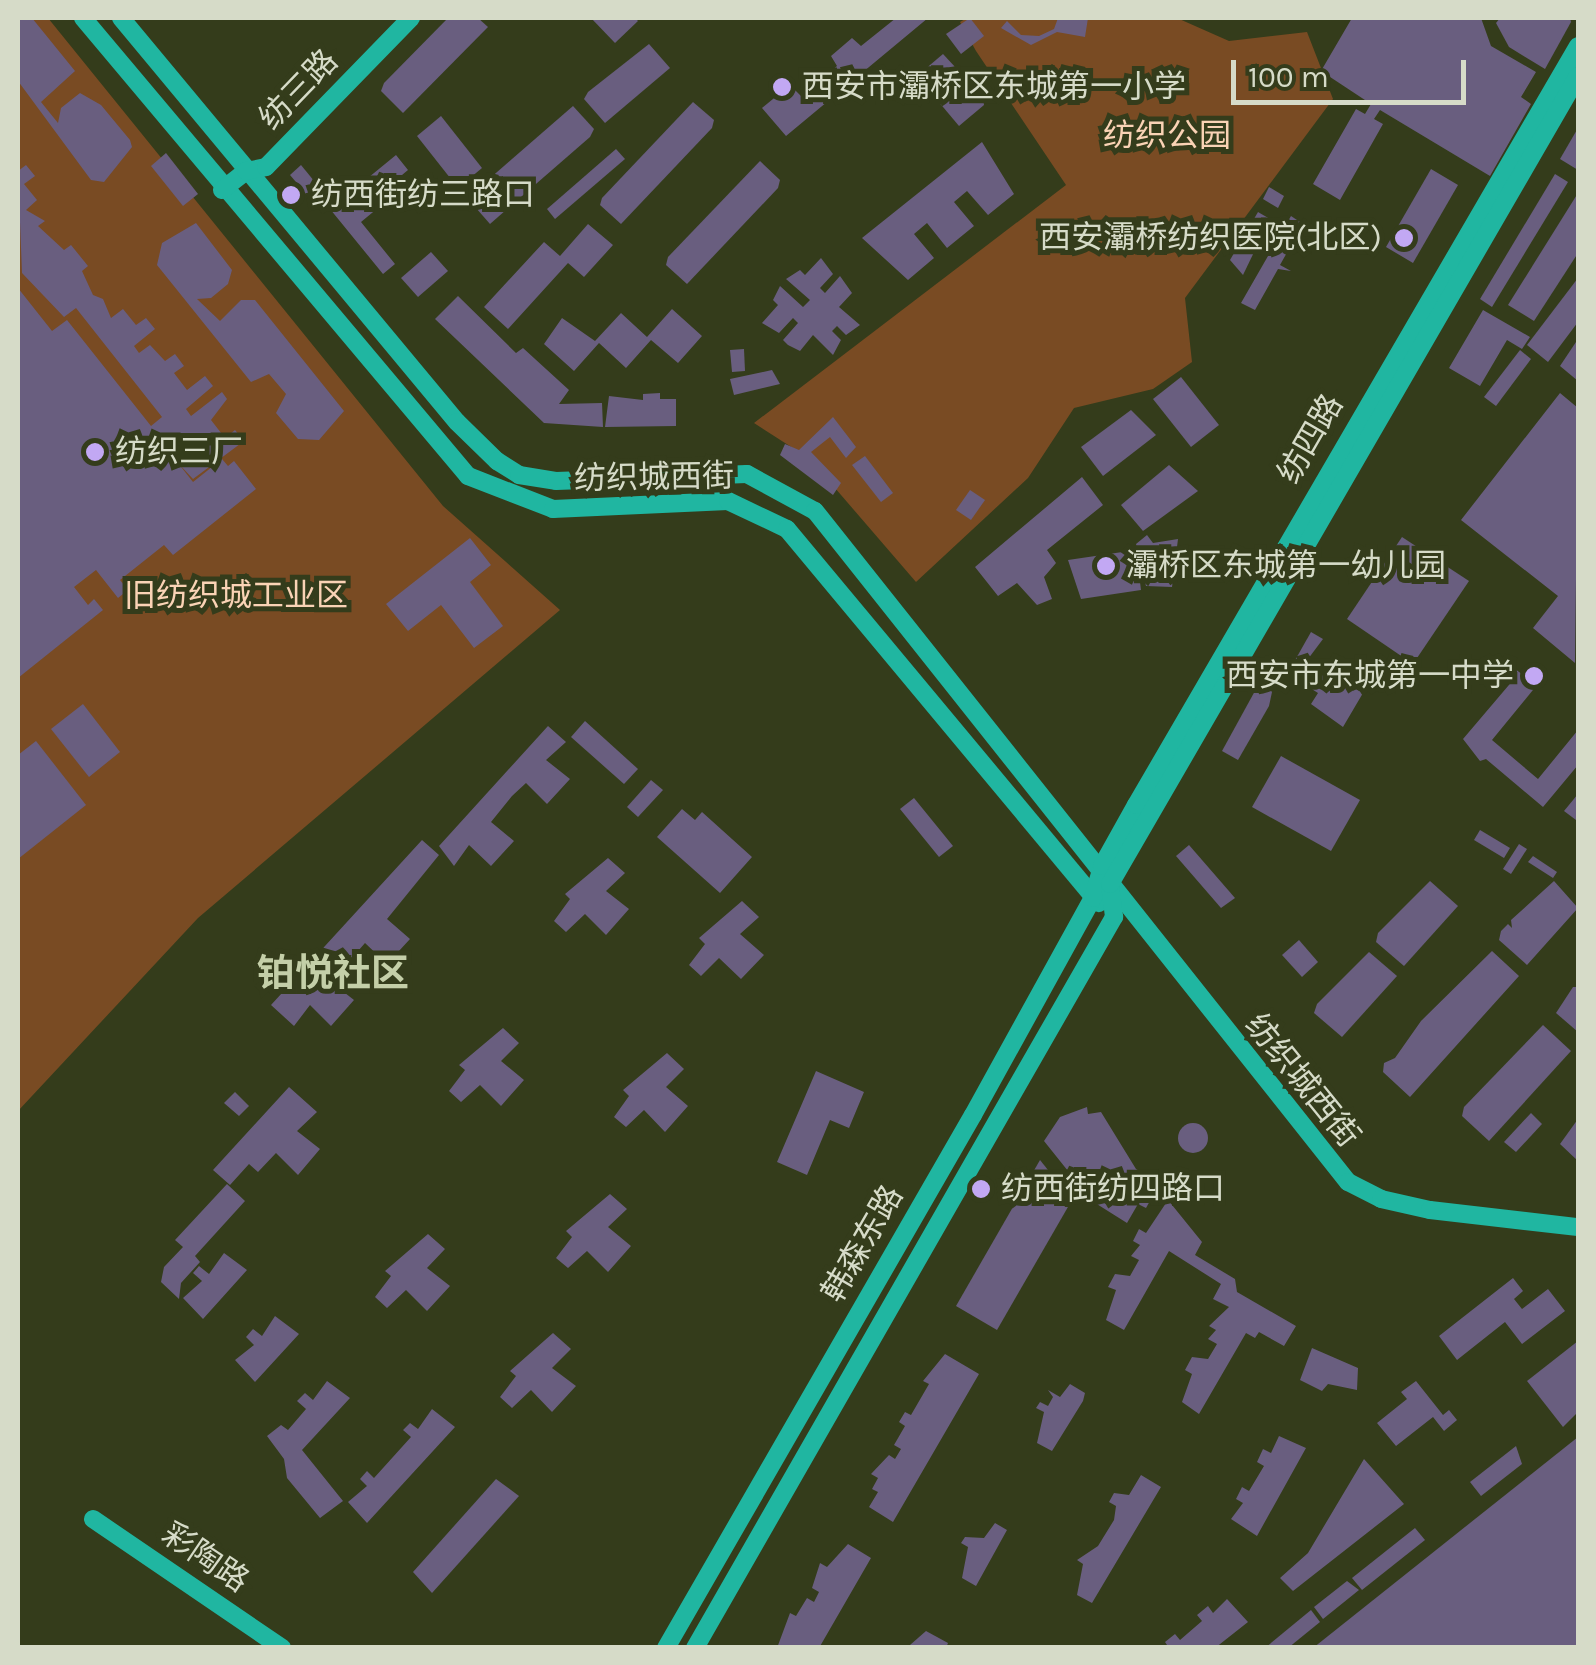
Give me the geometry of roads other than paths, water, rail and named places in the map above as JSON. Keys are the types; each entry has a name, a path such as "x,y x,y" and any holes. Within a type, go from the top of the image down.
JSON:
{"main road":[{"name":"纺织城西街","path":"83,18 222,190 442,450 488,489 573,510 728,501 787,529 1093,898 1114,917 1138,925"},
{"name":"纺织城西街","path":"121,18 469,436 518,475 556,482 747,474 804,501 1102,866 1138,925 1348,1182 1381,1200 1430,1210 1578,1227"},
{"name":"纺三路","path":"222,190 246,171 266,167 411,18"},
{"name":"纺四路","path":"1102,866 1578,46"},
{"name":"纺四路","path":"1110,884 1578,76"},
{"name":"韩森东路","path":"666,1648 1093,898 1102,866"},
{"path":"1110,884 1114,917"},
{"name":"韩森东路","path":"695,1648 1114,917"},
{"name":"彩陶路","path":"94,1519 282,1648"}],"place":[{"name":"西安市灞桥区东城第一小学","path":"782,87"},
{"name":"纺西街纺三路口","path":"291,195"},
{"name":"西安灞桥纺织医院(北区)","path":"1404,238"},
{"name":"纺织三厂","path":"95,452"},
{"name":"灞桥区东城第一幼儿园","path":"1106,566"},
{"name":"西安市东城第一中学","path":"1534,676"},
{"name":"纺西街纺四路口","path":"981,1189"}],"district":[{"name":"铂悦社区","path":"333,974"}],"park label":[{"name":"纺织公园","path":"1167,136"},
{"name":"旧纺织城工业区","path":"236,596"}]}
